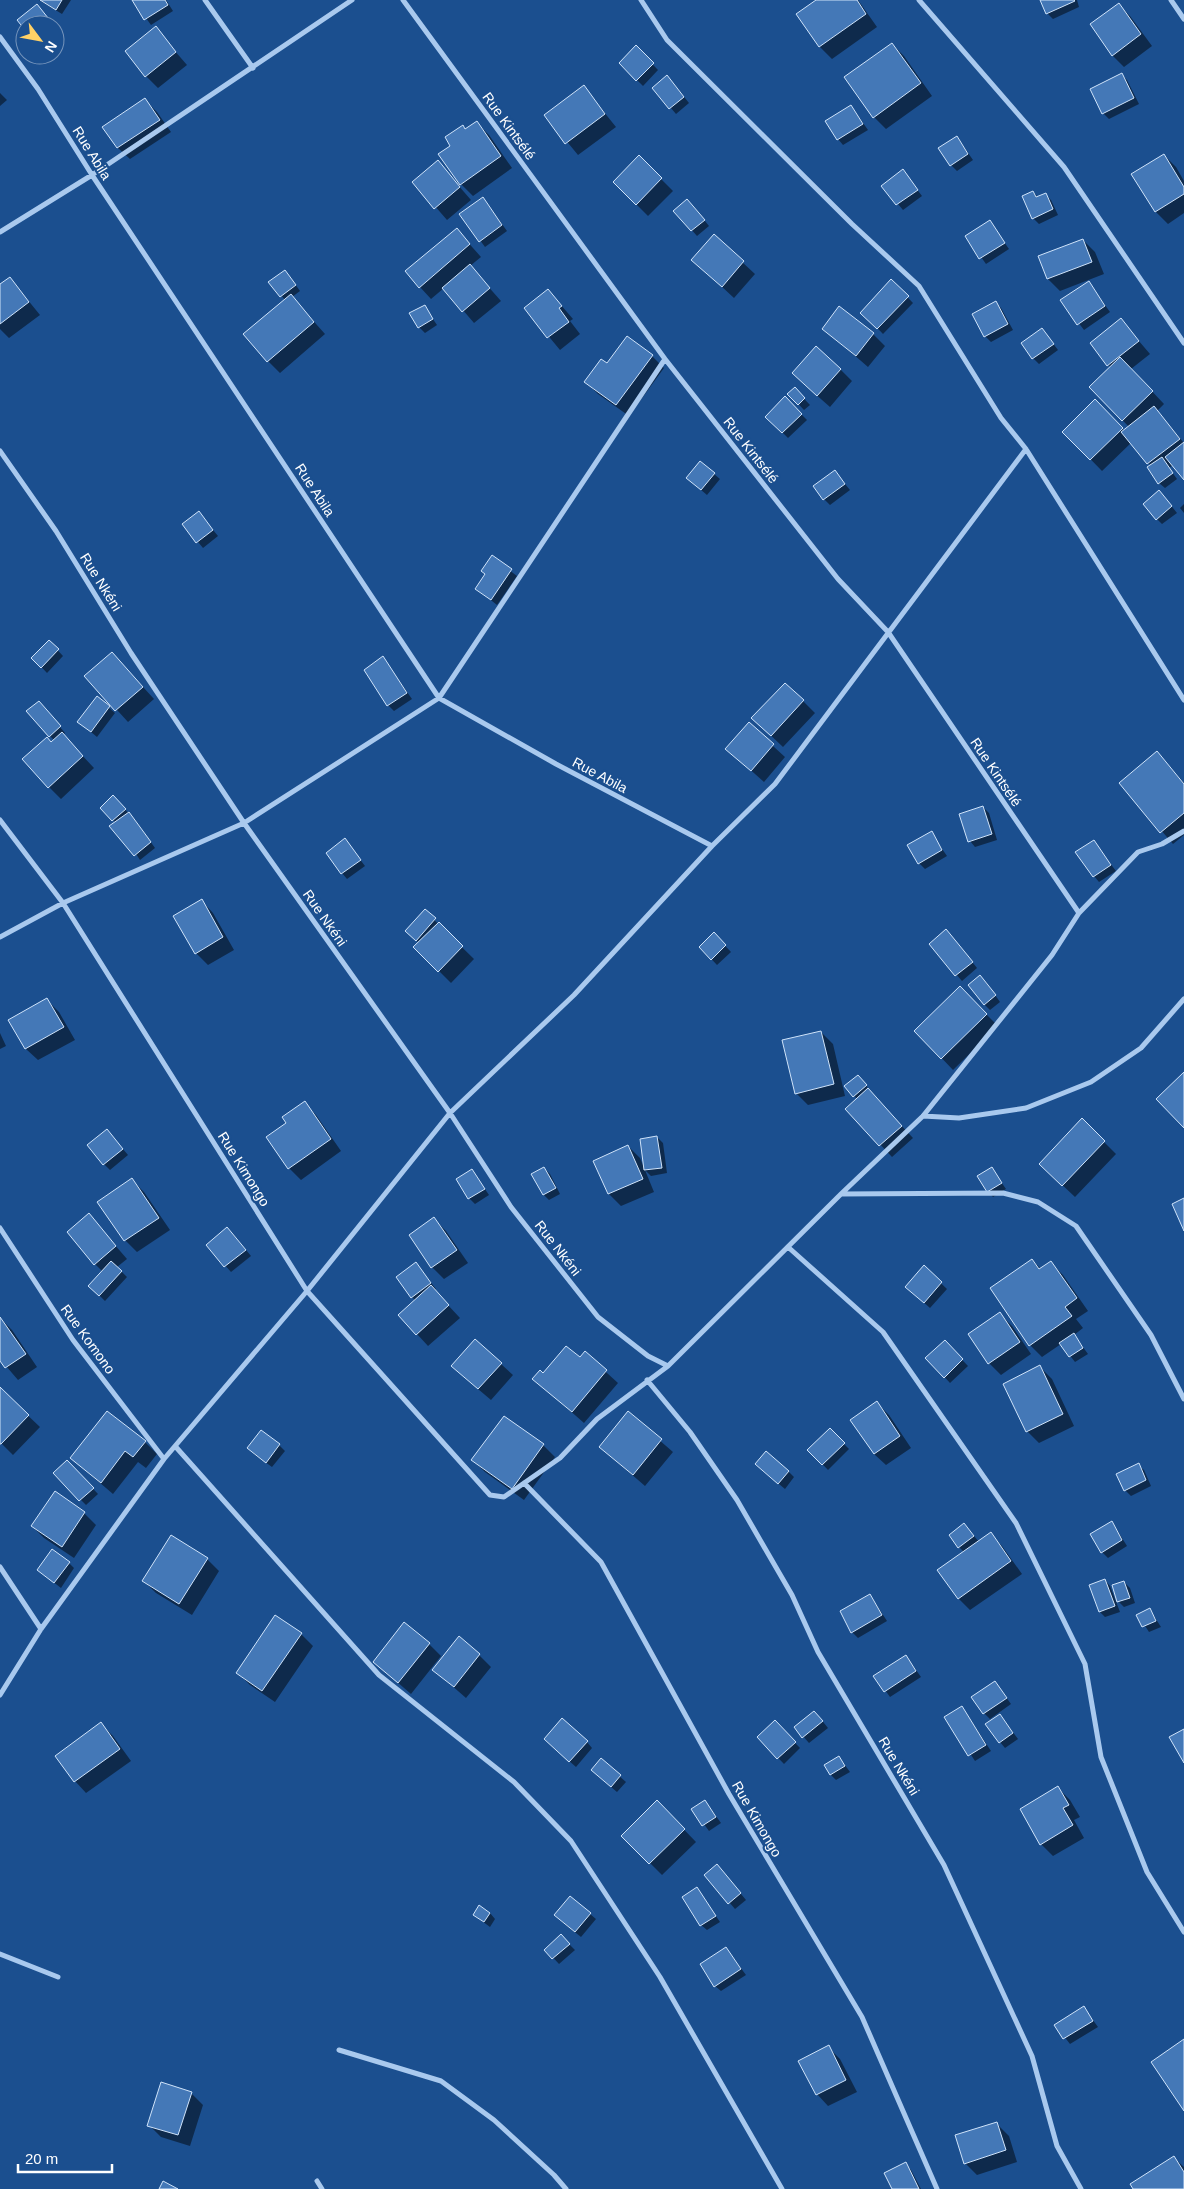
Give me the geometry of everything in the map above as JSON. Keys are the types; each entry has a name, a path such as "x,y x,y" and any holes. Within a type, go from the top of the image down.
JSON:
{"street":[{"path":"205,0 253,68"},
{"path":"0,232 92,175 352,0"},
{"name":"Rue Kintsélé","path":"403,0 665,359 838,578 888,632 1080,913"},
{"path":"641,0 667,40 852,224 919,286 1001,418 1026,449 1184,700"},
{"path":"919,0 1064,167 1184,344"},
{"path":"1172,0 1184,19"},
{"name":"Rue Abila","path":"0,37 38,88 92,175 439,698 556,764 712,846"},
{"path":"0,937 63,903 244,823 439,698 665,359"},
{"path":"0,1695 41,1629 164,1459 308,1290 450,1113 574,994 712,846 775,784 1026,449"},
{"name":"Rue Nkéni","path":"0,451 56,531 131,652 244,823 450,1113 511,1207 598,1317 648,1356 668,1366"},
{"name":"Rue Kimongo","path":"0,820 63,903 308,1290 490,1495 504,1496 524,1483 601,1562 729,1794 862,2017 937,2189"},
{"path":"524,1483 560,1458 597,1419 668,1366 841,1194 923,1116 1052,955 1080,913 1138,852 1162,844 1184,831"},
{"path":"923,1116 959,1118 1026,1108 1091,1082 1141,1048 1184,999"},
{"path":"841,1194 1003,1193 1038,1202 1076,1226 1151,1335 1184,1399"},
{"name":"Rue Komono","path":"0,1228 73,1340 164,1459"},
{"path":"788,1247 882,1332 1016,1523 1085,1664 1101,1758 1147,1872 1184,1932"},
{"name":"Rue Nkéni","path":"648,1380 690,1432 737,1500 792,1594 818,1652 944,1865 1032,2056 1057,2146 1081,2189"},
{"path":"176,1446 379,1675 514,1782 571,1841 660,1977 782,2189"},
{"path":"0,1567 41,1629"},
{"path":"0,1954 58,1977"},
{"path":"338,2050 441,2082 494,2120 554,2175 566,2189"},
{"path":"318,2180 322,2189"}],"building":[{"path":"40,0 62,0 56,10"},
{"path":"132,0 165,0 168,5 144,20"},
{"path":"816,0 857,0 866,14 819,47 796,14"},
{"path":"1040,0 1074,0 1075,1 1046,14"},
{"path":"1119,3 1141,34 1112,56 1090,24"},
{"path":"37,4 46,15 23,15"},
{"path":"156,26 176,52 145,77 125,51"},
{"path":"892,43 921,83 873,118 844,77"},
{"path":"636,45 654,63 636,81 619,63"},
{"path":"1122,73 1134,98 1102,114 1090,89"},
{"path":"667,75 684,97 669,109 652,88"},
{"path":"584,85 605,114 565,144 544,115"},
{"path":"145,98 160,120 117,148 102,127"},
{"path":"851,105 863,124 837,140 825,121"},
{"path":"477,121 501,156 460,185 438,154 450,146 445,137 463,125 465,129"},
{"path":"957,136 968,154 950,166 938,148"},
{"path":"1164,154 1184,187 1184,194 1155,212 1131,174"},
{"path":"639,155 662,178 636,205 613,182"},
{"path":"438,160 460,187 434,209 412,182"},
{"path":"903,169 918,190 896,205 881,186"},
{"path":"1033,191 1036,197 1046,193 1053,209 1032,219 1022,196"},
{"path":"483,197 502,225 479,242 459,214"},
{"path":"687,199 705,220 691,231 673,211"},
{"path":"990,220 1005,243 979,259 965,236"},
{"path":"457,228 470,244 419,288 405,271"},
{"path":"714,234 744,261 722,287 691,260"},
{"path":"1083,239 1092,262 1047,279 1038,256"},
{"path":"470,264 490,288 462,312 442,288"},
{"path":"285,270 296,285 280,297 268,282"},
{"path":"10,277 29,302 0,324 0,284"},
{"path":"891,279 909,296 877,329 860,313"},
{"path":"1089,281 1105,306 1077,325 1060,300"},
{"path":"548,289 562,306 559,308 569,322 547,338 524,308"},
{"path":"291,294 314,322 267,362 243,334"},
{"path":"996,301 1008,324 984,337 972,314"},
{"path":"425,305 433,319 418,328 409,313"},
{"path":"839,306 874,333 856,356 822,329"},
{"path":"1121,318 1139,341 1107,366 1090,343"},
{"path":"1042,328 1054,344 1032,359 1021,343"},
{"path":"627,336 653,355 616,405 584,382 601,359 607,363"},
{"path":"816,346 841,369 817,396 792,373"},
{"path":"1120,357 1153,391 1122,421 1089,387"},
{"path":"795,387 805,398 798,405 787,394"},
{"path":"785,396 802,414 782,433 765,417"},
{"path":"1095,399 1123,428 1090,460 1062,432"},
{"path":"1154,406 1180,439 1147,464 1121,432"},
{"path":"1184,442 1184,480 1165,457"},
{"path":"1162,457 1173,473 1158,484 1147,467"},
{"path":"700,461 715,473 701,490 686,478"},
{"path":"835,470 845,484 823,500 813,486"},
{"path":"1159,490 1172,506 1156,520 1143,504"},
{"path":"199,511 213,530 196,543 182,524"},
{"path":"492,555 512,569 491,600 475,589 485,574 481,571"},
{"path":"49,640 59,649 41,668 31,658"},
{"path":"112,652 143,687 115,711 84,676"},
{"path":"383,656 407,693 387,706 364,670"},
{"path":"785,683 804,700 771,736 751,718"},
{"path":"97,696 110,706 91,732 77,722"},
{"path":"39,701 61,726 49,737 26,711"},
{"path":"749,722 774,744 751,771 725,749"},
{"path":"62,732 83,756 48,788 22,759 47,737 51,742"},
{"path":"1157,751 1184,784 1184,813 1160,833 1119,783"},
{"path":"113,795 126,809 112,821 100,808"},
{"path":"983,806 992,834 968,842 959,814"},
{"path":"129,812 151,842 134,856 109,826"},
{"path":"932,831 942,850 918,864 907,845"},
{"path":"345,838 361,860 341,874 326,853"},
{"path":"1094,840 1111,865 1093,877 1075,852"},
{"path":"202,899 223,937 195,954 173,916"},
{"path":"425,909 436,918 416,941 405,931"},
{"path":"439,922 463,946 438,972 413,947"},
{"path":"946,929 973,962 955,976 929,944"},
{"path":"714,932 726,945 711,960 699,947"},
{"path":"980,975 996,995 984,1005 968,985"},
{"path":"960,986 987,1014 941,1059 914,1031"},
{"path":"47,998 64,1027 25,1049 8,1020"},
{"path":"821,1031 834,1084 795,1094 782,1040"},
{"path":"1184,1072 1184,1128 1156,1099"},
{"path":"858,1075 867,1085 853,1097 844,1086"},
{"path":"868,1088 902,1126 879,1146 845,1109"},
{"path":"305,1101 331,1139 288,1169 266,1137 286,1123 282,1117"},
{"path":"1082,1118 1105,1141 1062,1186 1039,1164"},
{"path":"107,1129 123,1149 103,1165 87,1145"},
{"path":"657,1136 662,1168 644,1170 640,1139"},
{"path":"628,1145 643,1179 608,1194 593,1161"},
{"path":"544,1167 556,1188 543,1195 531,1174"},
{"path":"992,1167 1002,1183 987,1192 977,1176"},
{"path":"472,1169 485,1189 468,1199 456,1179"},
{"path":"132,1178 159,1218 124,1241 97,1202"},
{"path":"1184,1198 1184,1231 1172,1204"},
{"path":"89,1213 116,1246 94,1265 67,1232"},
{"path":"434,1217 457,1250 431,1268 409,1235"},
{"path":"227,1227 246,1250 224,1267 206,1245"},
{"path":"1032,1259 1039,1269 1051,1261 1077,1298 1065,1307 1072,1316 1029,1346 990,1288"},
{"path":"111,1261 122,1271 99,1296 88,1286"},
{"path":"416,1262 431,1283 411,1298 396,1277"},
{"path":"924,1265 942,1282 924,1303 905,1287"},
{"path":"431,1285 449,1305 416,1335 398,1315"},
{"path":"1000,1312 1020,1342 988,1364 968,1334"},
{"path":"0,1317 26,1354 5,1368 0,1361"},
{"path":"1074,1333 1083,1348 1069,1357 1059,1343"},
{"path":"475,1339 502,1363 478,1389 451,1366"},
{"path":"945,1340 963,1359 944,1378 925,1358"},
{"path":"566,1346 580,1357 585,1351 607,1370 572,1412 532,1379 540,1370 543,1373"},
{"path":"1040,1365 1063,1414 1026,1432 1003,1384"},
{"path":"0,1387 29,1415 1,1444 0,1444"},
{"path":"877,1401 900,1436 874,1454 850,1420"},
{"path":"107,1411 146,1441 133,1457 125,1451 101,1483 70,1458"},
{"path":"628,1411 662,1439 633,1475 599,1447"},
{"path":"504,1416 544,1444 512,1489 471,1460"},
{"path":"830,1428 845,1443 822,1465 807,1450"},
{"path":"261,1430 280,1444 266,1463 247,1448"},
{"path":"766,1451 789,1471 778,1484 755,1464"},
{"path":"67,1460 94,1488 79,1501 53,1473"},
{"path":"1139,1463 1146,1480 1124,1491 1116,1474"},
{"path":"55,1491 85,1512 62,1547 31,1526"},
{"path":"1112,1521 1122,1540 1101,1553 1090,1534"},
{"path":"964,1523 974,1536 958,1548 949,1535"},
{"path":"991,1532 1011,1561 958,1599 937,1570"},
{"path":"171,1535 208,1558 179,1604 142,1581"},
{"path":"52,1549 70,1562 54,1583 37,1570"},
{"path":"1105,1579 1115,1606 1099,1612 1089,1585"},
{"path":"1124,1581 1130,1598 1117,1602 1112,1585"},
{"path":"870,1594 882,1615 851,1633 840,1611"},
{"path":"1150,1608 1156,1621 1142,1627 1136,1615"},
{"path":"275,1615 302,1633 262,1691 236,1673"},
{"path":"404,1622 430,1643 398,1683 373,1662"},
{"path":"459,1636 480,1654 454,1687 432,1670"},
{"path":"906,1655 916,1671 884,1692 873,1676"},
{"path":"995,1681 1007,1698 983,1714 971,1697"},
{"path":"962,1706 986,1745 968,1756 944,1717"},
{"path":"814,1711 823,1721 802,1738 794,1727"},
{"path":"1000,1714 1013,1733 999,1743 985,1724"},
{"path":"562,1718 588,1741 569,1762 544,1739"},
{"path":"775,1720 796,1742 777,1759 757,1737"},
{"path":"101,1722 120,1749 74,1782 55,1756"},
{"path":"1184,1729 1184,1763 1169,1737"},
{"path":"839,1756 845,1766 830,1775 824,1765"},
{"path":"601,1758 621,1775 611,1787 591,1770"},
{"path":"1058,1786 1069,1805 1063,1808 1073,1825 1040,1845 1020,1809"},
{"path":"657,1800 685,1829 649,1864 621,1836"},
{"path":"705,1800 716,1817 702,1826 691,1809"},
{"path":"717,1864 741,1893 728,1904 704,1875"},
{"path":"697,1887 716,1916 700,1926 682,1897"},
{"path":"570,1896 591,1913 575,1932 554,1915"},
{"path":"479,1905 490,1913 484,1922 473,1915"},
{"path":"561,1934 570,1944 552,1959 544,1950"},
{"path":"726,1947 741,1969 714,1987 700,1964"},
{"path":"1084,2006 1093,2021 1063,2039 1054,2025"},
{"path":"1184,2039 1184,2111 1151,2062"},
{"path":"829,2045 846,2080 816,2095 798,2061"},
{"path":"161,2082 192,2092 178,2135 147,2126"},
{"path":"997,2122 1006,2150 964,2164 955,2135"},
{"path":"1174,2156 1184,2172 1184,2189 1133,2189 1130,2184"},
{"path":"906,2162 919,2189 892,2189 884,2173"},
{"path":"163,2181 178,2189 159,2189"}]}
